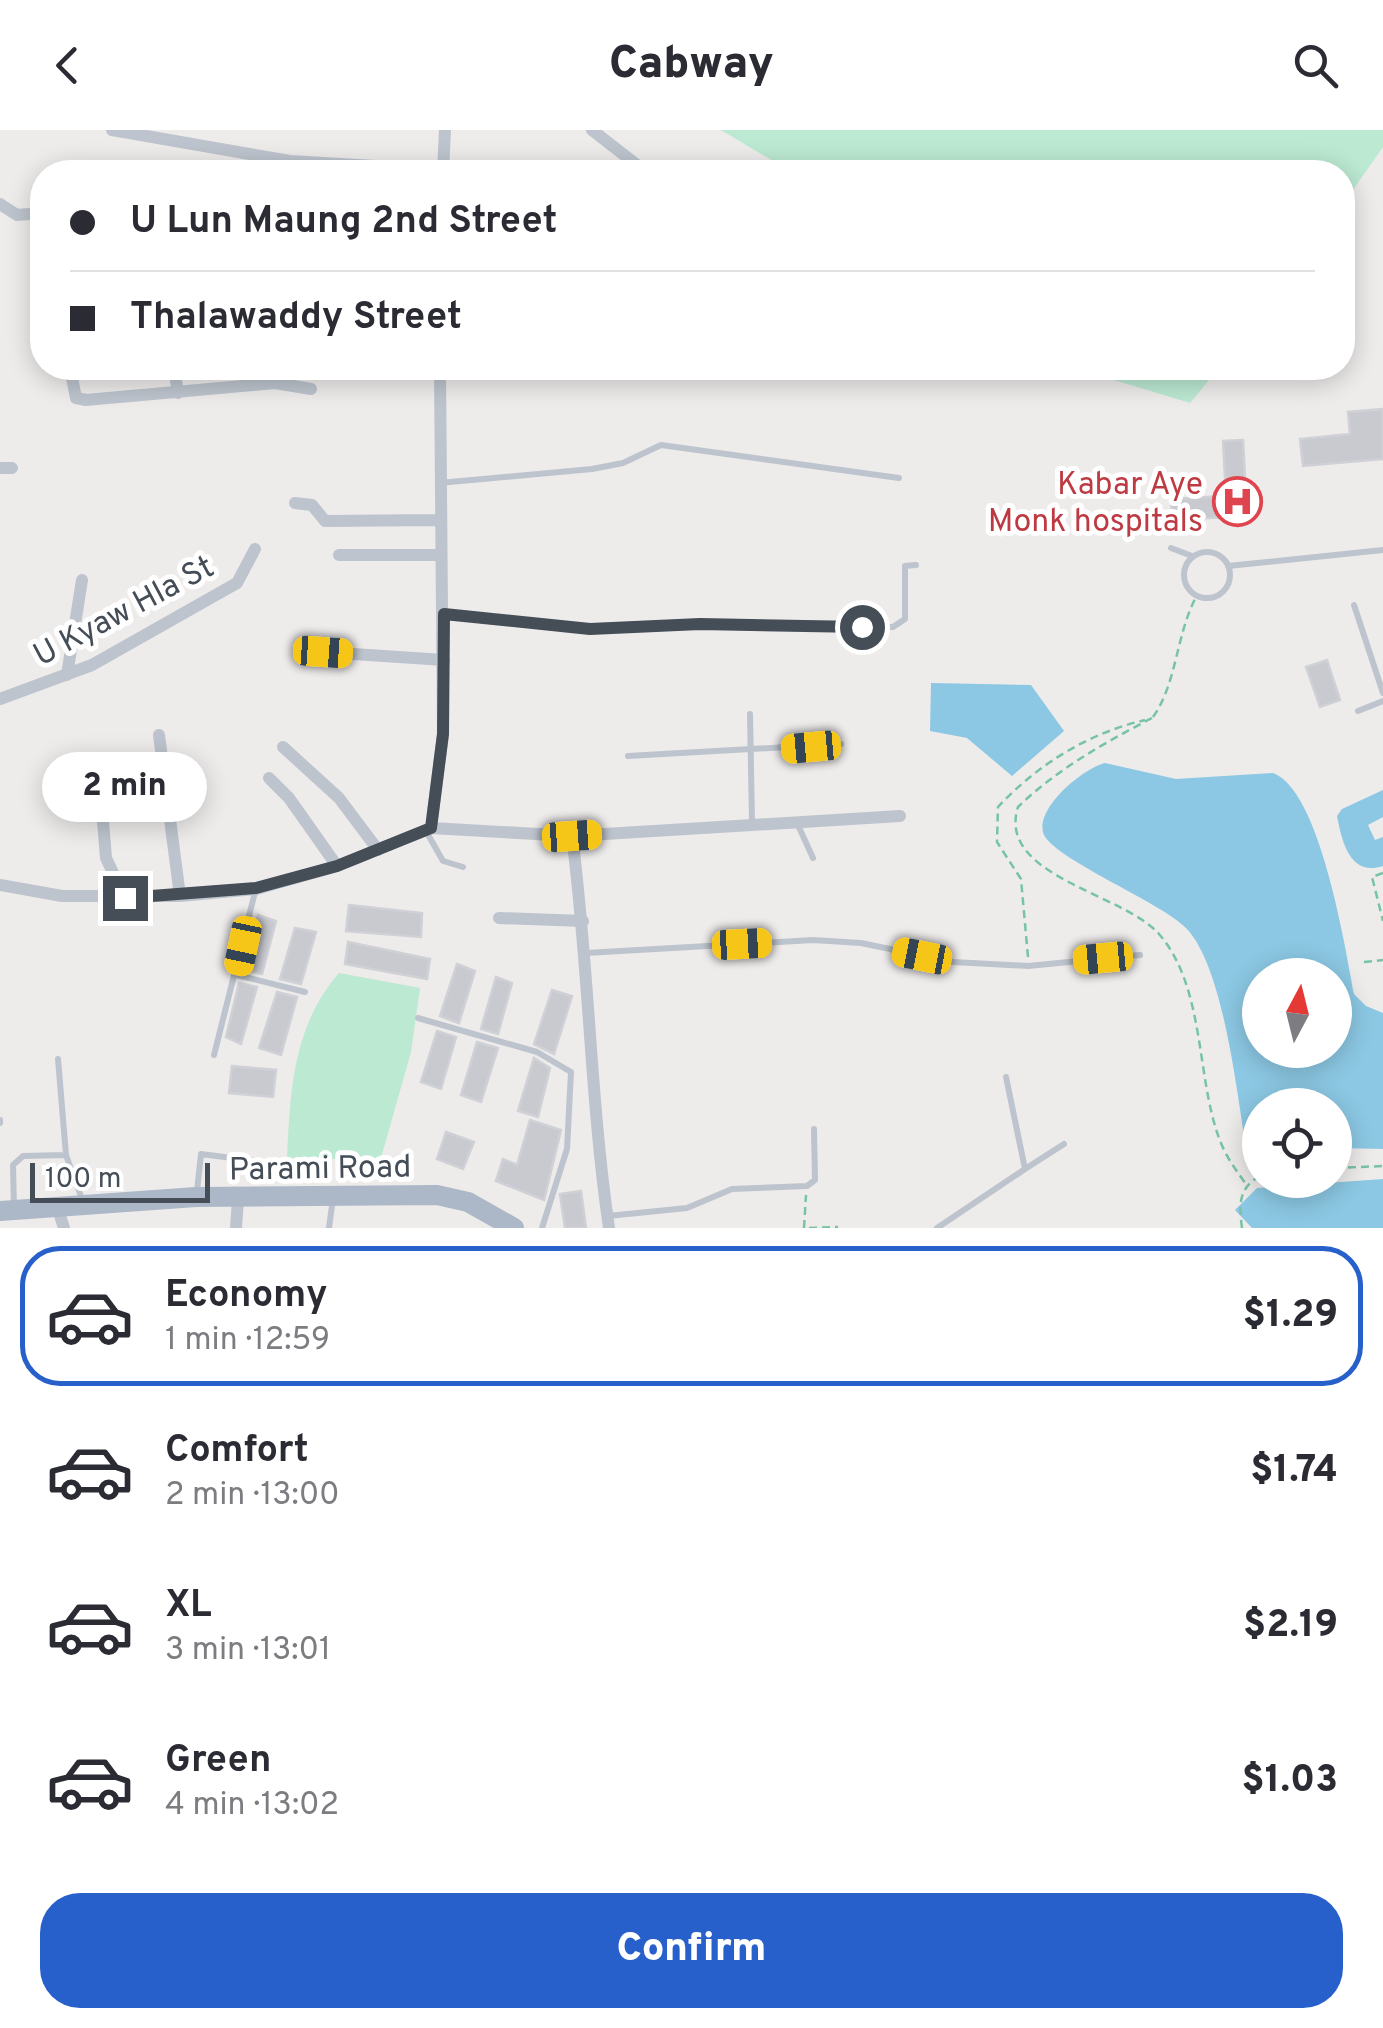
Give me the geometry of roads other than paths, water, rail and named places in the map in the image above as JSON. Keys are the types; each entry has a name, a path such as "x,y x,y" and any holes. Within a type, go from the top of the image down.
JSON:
{"main road":[{"name":"Parami Road","path":"7,1210 196,1197 238,1200 437,1195 468,1202 514,1228"}],"street":[{"path":"112,130 167,134 285,160"},
{"path":"444,160 446,130"},
{"path":"592,130 631,160"},
{"path":"0,204 17,215 30,214"},
{"path":"72,380 76,398 276,384 311,388"},
{"path":"176,380 178,393"},
{"path":"275,380 276,384"},
{"path":"429,829 443,734 440,380"},
{"path":"294,503 312,505 325,521 439,520"},
{"name":"U Kyaw Hla St","path":"0,699 67,674 237,583 255,549"},
{"path":"340,555 441,555"},
{"path":"67,674 82,580"},
{"path":"323,652 444,660"},
{"path":"159,735 180,896"},
{"path":"283,747 339,798 378,850"},
{"path":"269,778 289,798 337,866"},
{"path":"100,784 106,858 125,898"},
{"path":"0,885 62,896 180,896 256,888 337,866 429,829 572,836 752,822 900,816"},
{"path":"572,836 586,954 595,1134 608,1222"},
{"path":"499,918 583,922"},
{"path":"236,1228 238,1200"},
{"path":"57,1206 64,1228"}],"lane":[{"path":"438,483 592,469 623,463 661,445 899,478"},
{"path":"1171,548 1192,556 1205,552 1219,555 1228,566 1230,580 1223,592 1210,599 1196,597 1184,580 1192,556"},
{"path":"1228,566 1383,550"},
{"path":"444,614 590,629 700,624 893,628 906,619 905,566 916,565"},
{"path":"1354,605 1383,694"},
{"path":"1358,712 1383,702"},
{"path":"750,714 752,822"},
{"path":"628,756 842,744"},
{"path":"796,820 814,858"},
{"path":"429,829 443,862 463,867"},
{"path":"214,1055 256,888"},
{"path":"586,954 813,940 860,943 953,962 1028,966 1140,955"},
{"path":"237,974 304,992"},
{"path":"418,1018 537,1052 571,1072 567,1149 542,1228"},
{"path":"58,1059 66,1156 84,1204"},
{"path":"1006,1077 1025,1169"},
{"path":"608,1222 686,1208 732,1190 807,1186 815,1180 814,1129"},
{"path":"936,1228 1064,1144"},
{"path":"196,1197 201,1154 256,1161"},
{"path":"7,1210 15,1159 66,1156"},
{"path":"329,1228 333,1197"}],"water":[{"path":"931,683 1031,685 1064,731 1012,776 967,738 930,731"},
{"path":"1105,763 1176,779 1273,773 1290,785 1317,838 1347,958 1242,958 1242,1068 1352,1068 1352,984 1354,994 1366,1006 1383,1013 1383,1149 1352,1148 1352,1088 1242,1088 1242,1122 1219,999 1210,971 1187,929 1156,906 1064,854 1043,832 1047,811 1075,780"},
{"path":"1383,790 1383,817 1368,825 1375,840 1383,837 1383,866 1372,868 1355,862 1350,855 1337,816 1342,809"},
{"path":"1383,1179 1383,1228 1252,1228 1235,1210 1247,1198 1352,1198 1352,1181"}],"place":[{"name":"Kabar Aye Monk hospitals","path":"1238,501"}]}
